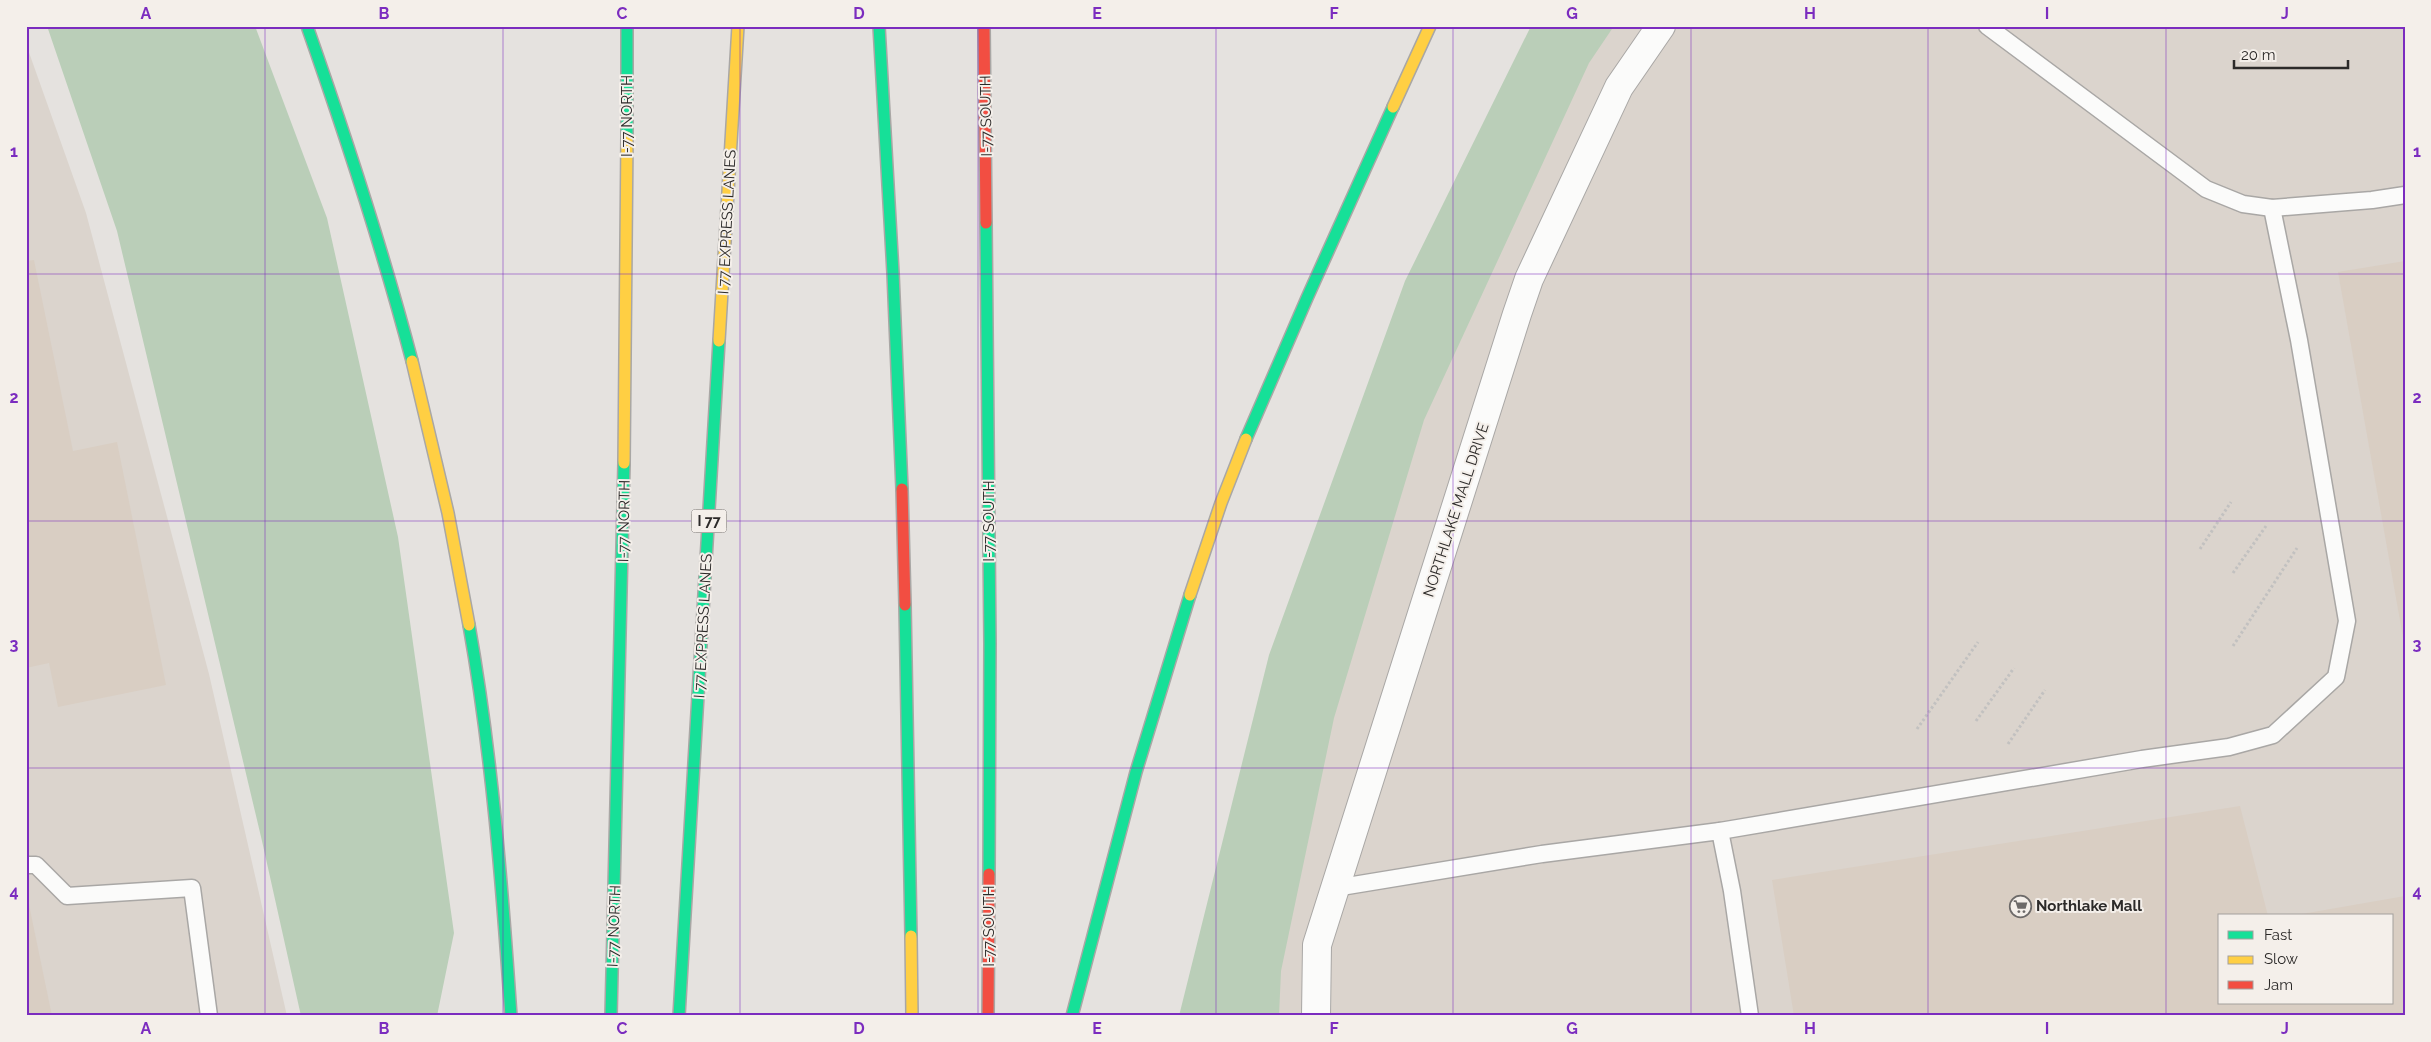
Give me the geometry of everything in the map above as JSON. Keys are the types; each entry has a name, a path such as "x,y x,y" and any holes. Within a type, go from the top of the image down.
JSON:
{"highway":[{"path":"307,26 355,164 392,282 420,392 445,505 470,629 486,738 500,858 511,1016"},
{"name":"I-77 NORTH","path":"611,1016 625,452 627,26"},
{"name":"I 77 EXPRESS LANES","path":"680,1016 738,26"},
{"path":"879,26 895,347 906,626 912,1016"},
{"name":"I-77 SOUTH","path":"984,26 990,624 988,1016"},
{"path":"1072,1016 1101,898 1136,770 1199,567 1236,464 1276,369 1430,26"}],"street":[{"name":"NORTHLAKE MALL DRIVE","path":"1316,1016 1317,945 1529,279 1619,87 1661,26"}],"lane":[{"path":"1987,26 2206,189 2243,204 2272,208 2372,200 2405,195"},
{"path":"1336,888 1542,854 1720,831 2142,759 2229,747 2273,736 2336,677 2347,621 2298,340 2272,208"},
{"path":"1720,831 1732,891 1750,1016"},
{"path":"26,865 36,865 68,896 192,888 209,1016"}],"path":[{"path":"2200,549 2231,502"},
{"path":"2232,573 2266,526"},
{"path":"2233,646 2297,548"},
{"path":"1917,729 1978,642"},
{"path":"1976,721 2014,668"},
{"path":"2008,744 2045,690"}],"shaded area":[{"path":"1613,26 2405,26 2405,1016 1249,1016 1253,930 1525,72"},
{"path":"26,44 86,213 209,674 287,1016 26,1016"}],"green space":[{"path":"47,26 255,26 327,218 398,537 454,933 437,1016 301,1016 262,841 117,231"},
{"path":"1531,26 1614,26 1589,63 1424,420 1334,718 1281,971 1279,1016 1179,1016 1269,655 1405,281"}],"building":[{"path":"34,260 73,451 117,442 166,685 58,707 49,663 26,668 26,261"},
{"path":"2405,261 2405,643 2404,643 2338,272"},
{"name":"Northlake Mall","path":"2240,806 2267,914 2218,914 2218,1004 2394,1004 2394,914 2302,914 2405,896 2405,1016 1794,1016 1772,880"},
{"path":"27,895 52,1016 26,1016"}],"traffic: fast":[{"path":"307,26 363,192 412,361"},
{"path":"627,26 627,137"},
{"path":"879,26 893,273 902,489"},
{"path":"1246,439 1393,107"},
{"path":"986,223 990,643 989,874"},
{"path":"679,1016 719,341"},
{"path":"611,1016 624,463"},
{"path":"1072,1016 1136,772 1190,595"},
{"path":"905,605 911,936"},
{"path":"469,625 490,771 500,869 511,1016"}],"traffic: slow":[{"path":"719,341 738,26"},
{"path":"1393,107 1430,26"},
{"path":"624,463 627,137"},
{"path":"412,361 448,513 469,625"},
{"path":"1190,595 1221,503 1246,439"},
{"path":"911,936 912,1016"}],"traffic: jam":[{"path":"984,26 986,223"},
{"path":"902,489 905,605"},
{"path":"988,1016 989,874"}],"place":[{"name":"Northlake Mall","path":"2020,906"}]}
